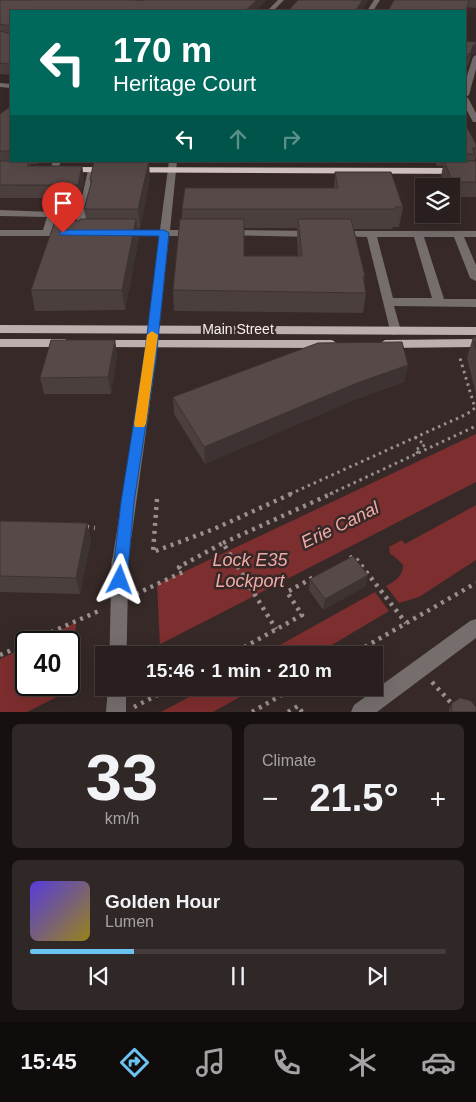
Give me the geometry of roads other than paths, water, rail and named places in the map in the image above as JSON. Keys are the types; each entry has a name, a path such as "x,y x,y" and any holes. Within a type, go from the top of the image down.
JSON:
{"highway":[{"path":"52,167 92,170 173,166 476,171"}],"main road":[{"name":"Main Street","path":"0,329 348,344"},
{"name":"Main Street","path":"0,342 84,343 152,337 476,331"},
{"path":"377,344 476,343"}],"street":[{"path":"271,10 281,0"},
{"path":"466,92 475,62"},
{"path":"0,85 10,86"},
{"path":"0,92 10,86"},
{"path":"466,101 476,120"},
{"path":"118,646 120,562 152,337 173,166"},
{"path":"0,232 84,233 92,170"},
{"path":"0,213 49,214 52,216 47,233"},
{"path":"108,233 476,234"},
{"path":"371,234 395,331"},
{"path":"418,234 439,302"},
{"path":"458,234 476,278"},
{"path":"388,302 476,302"},
{"path":"361,712 476,628"},
{"path":"116,712 117,696"}],"water":[{"name":"Lock E35 Lockport","path":"476,434 476,482 157,646 95,646 95,678 80,685 80,631 58,631"},
{"path":"476,505 476,560 419,597 399,603 386,586 400,575 403,565 390,554 389,547 402,540 405,544"},
{"path":"375,592 389,611 330,646 278,646"},
{"name":"Lock E35 Lockport","path":"15,652 15,696 59,696 27,712 0,712 0,659"},
{"path":"191,696 242,696 213,712 161,712"}],"water label":[{"name":"Erie Canal","path":"340,525"}]}
